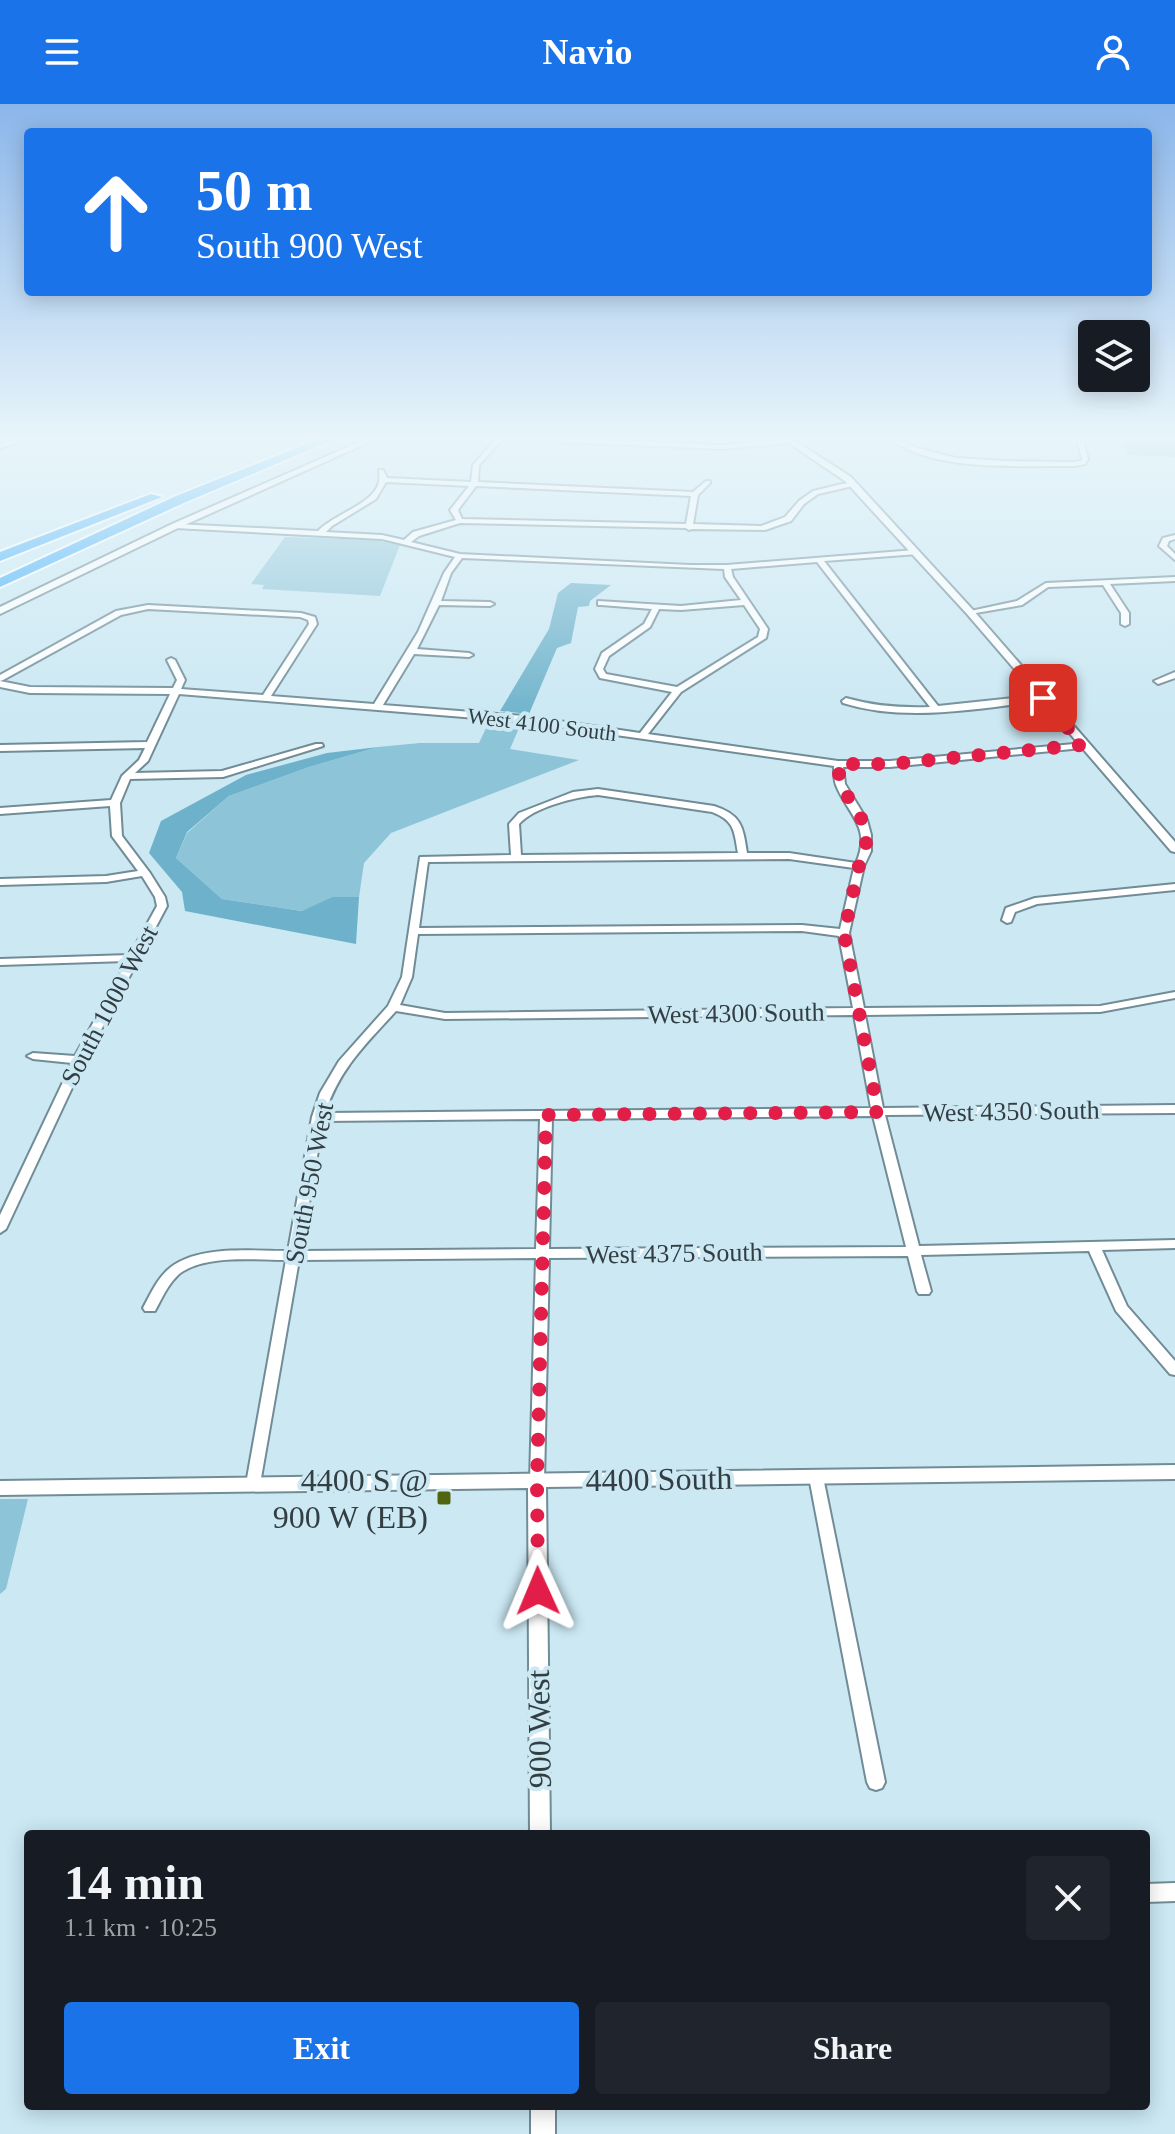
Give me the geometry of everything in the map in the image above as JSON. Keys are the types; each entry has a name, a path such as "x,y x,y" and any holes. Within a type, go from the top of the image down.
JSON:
{"highway":[{"path":"0,557 61,534"},
{"path":"0,568 76,534"},
{"path":"0,583 106,534"}],"street":[{"path":"0,611 159,534"},
{"path":"315,534 382,537 460,556 727,567 915,552"},
{"path":"406,542 417,534"},
{"path":"898,534 1175,849"},
{"path":"1170,538 1163,546 1175,558"},
{"path":"377,707 437,603 449,567 460,556"},
{"path":"819,560 935,708"},
{"path":"641,737 678,690 762,638 764,629 729,577 727,567"},
{"path":"970,612 1019,603 1046,585 1175,579"},
{"path":"1104,581 1125,613 1125,624"},
{"path":"601,603 656,608 746,602"},
{"path":"437,603 490,604"},
{"path":"0,681 132,608 240,612 312,619 313,624 266,697"},
{"path":"656,608 647,625 605,655 599,669 603,676 678,690"},
{"path":"412,651 469,655"},
{"path":"0,811 115,803 127,776 143,761 177,691 180,673 171,660"},
{"path":"1158,681 1175,675"},
{"name":"West 4100 South","path":"0,681 30,690 177,691 524,719 838,764 890,764 1082,745"},
{"path":"846,701 858,706 935,708 1043,698"},
{"path":"0,748 151,745"},
{"path":"127,776 223,774 319,746"},
{"path":"838,764 840,784 862,820 866,835 866,851 859,866 844,933 878,1112 924,1291"},
{"path":"743,856 737,822 730,815 714,809 598,792 576,794 522,815 514,824 516,858 789,856 859,866"},
{"name":"South 1000 West","path":"0,1229 79,1060 162,906 145,873 117,836 115,803"},
{"name":"South 950 West","path":"253,1484 318,1117 326,1093 343,1063 393,1007 407,977 416,931 423,859 516,858"},
{"path":"0,882 106,879 145,873"},
{"path":"1007,920 1010,910 1018,904 1175,887"},
{"path":"416,931 802,928 844,933"},
{"path":"0,962 134,958"},
{"name":"West 4300 South","path":"393,1007 445,1016 1100,1009 1175,995"},
{"path":"33,1056 79,1060"},
{"name":"West 4350 South","path":"318,1117 1175,1109"},
{"path":"537,1481 546,1115"},
{"name":"West 4375 South","path":"150,1308 164,1278 186,1262 217,1256 914,1251 1175,1244"},
{"path":"1093,1246 1121,1308 1175,1370"},
{"name":"4400 South","path":"0,1488 1175,1472"},
{"path":"816,1477 876,1782"},
{"name":"900 West","path":"537,1481 540,1830"},
{"path":"1150,1893 1175,1892"},
{"path":"543,2110 543,2134"}],"shaded area":[{"path":"285,537 374,540 400,545 380,596 262,589 264,585 251,584"},
{"path":"571,583 611,585 590,601 589,606 578,607 571,643 557,648 529,714 500,711 549,629 558,593"},
{"path":"488,724 520,726 510,749 579,760 391,833 364,863 359,897 332,897 303,911 222,899 176,858 187,833 229,796 309,767 378,747 479,743"},
{"path":"378,747 309,767 229,796 187,832 176,858 222,899 302,911 332,897 359,897 356,944 185,911 182,892 149,853 161,821 246,775 327,753"},
{"path":"0,1499 28,1499 6,1589 0,1594"}],"place":[{"name":"4400 S @ 900 W (EB)","path":"444,1498"}],"route":[{"path":"538,1591 537,1481 546,1115 878,1112 844,933 859,866 866,851 866,835 862,820 840,784 838,764 890,764 1082,745 1043,698"}]}
